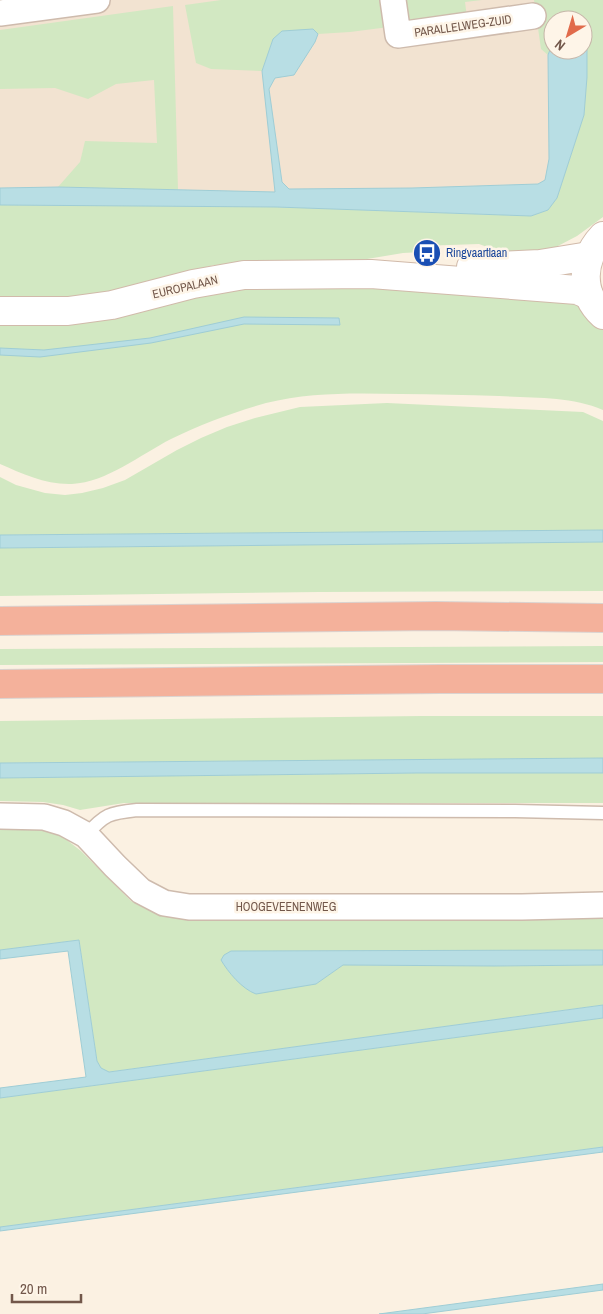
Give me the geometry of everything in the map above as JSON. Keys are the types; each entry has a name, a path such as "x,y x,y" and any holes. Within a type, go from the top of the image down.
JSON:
{"highway":[{"path":"0,620 436,616 603,618"},
{"path":"0,684 440,678 603,679"}],"main road":[{"name":"EUROPALAAN","path":"371,274 423,269 540,264 596,246"},
{"path":"596,246 585,275 596,305"},
{"name":"EUROPALAAN","path":"0,311 68,312 112,305 193,284 244,275 371,274 577,290 596,305"}],"street":[{"path":"0,13 97,0"},
{"name":"PARALLELWEG-ZUID","path":"393,0 398,35 533,16"},
{"name":"HOOGEVEENENWEG","path":"0,816 44,817 64,823 86,835 141,891 164,904 189,907 522,907 603,905"}],"lane":[{"path":"86,835 99,821 113,812 137,810 603,813"}],"shaded area":[{"path":"0,0 603,0 603,205 0,221"}],"green space":[{"path":"221,0 482,0 465,2 467,17 350,32 318,34 313,29 273,39 262,71 211,69 196,63 185,5"},
{"path":"534,0 603,0 603,217 577,236 556,247 539,251 511,252 498,251 479,244 420,246 422,252 403,253 355,261 214,265 93,297 55,299 0,298 0,205 276,207 531,216 548,210 557,198 584,115 587,60 593,60 593,10 543,10 543,51 541,49"},
{"path":"173,6 178,190 58,187 80,162 85,141 157,143 154,80 116,84 88,99 55,88 0,89 0,30"},
{"path":"265,286 407,288 579,304 603,329 603,410 578,402 539,398 367,393 316,395 266,403 194,428 111,473 85,482 72,484 53,483 0,464 0,323"},
{"path":"387,403 583,412 603,421 603,530 0,535 0,477 16,485 45,493 65,495 82,493 125,480 201,438 255,418 300,407"},
{"path":"603,542 603,591 0,596 0,548"},
{"path":"603,646 603,662 0,665 0,649"},
{"path":"422,716 603,716 603,758 0,763 0,721"},
{"path":"416,773 603,773 603,803 124,803 80,810 43,802 0,801 0,778"},
{"path":"0,828 41,828 63,837 81,851 131,901 157,912 603,916 603,950 231,951 316,984 343,965 603,965 603,1005 108,1072 101,1068 97,1061 79,940 0,950"},
{"path":"603,1018 603,1147 0,1227 0,1098"}],"water":[{"path":"313,29 318,34 294,75 275,78 269,89 282,182 289,189 538,184 545,180 549,159 548,60 587,60 584,115 557,198 548,210 531,216 276,207 0,205 0,188 58,187 275,192 262,71 273,39 282,31"},
{"path":"244,317 339,318 340,325 244,324 151,343 40,357 0,355 0,348 44,350 150,338"},
{"path":"603,530 603,542 0,548 0,535"},
{"path":"603,758 603,773 416,773 0,778 0,763"},
{"path":"79,940 97,1061 101,1068 109,1072 603,1005 603,1018 0,1098 0,1088 86,1077 68,951 0,959 0,950"},
{"path":"603,950 603,965 343,965 316,984 256,994 236,980 221,960 224,955 231,951"},
{"path":"603,1147 603,1152 0,1231 0,1227"},
{"path":"603,1284 603,1290 422,1314 379,1314"}],"place":[{"name":"Ringvaartlaan","path":"427,253"}]}
